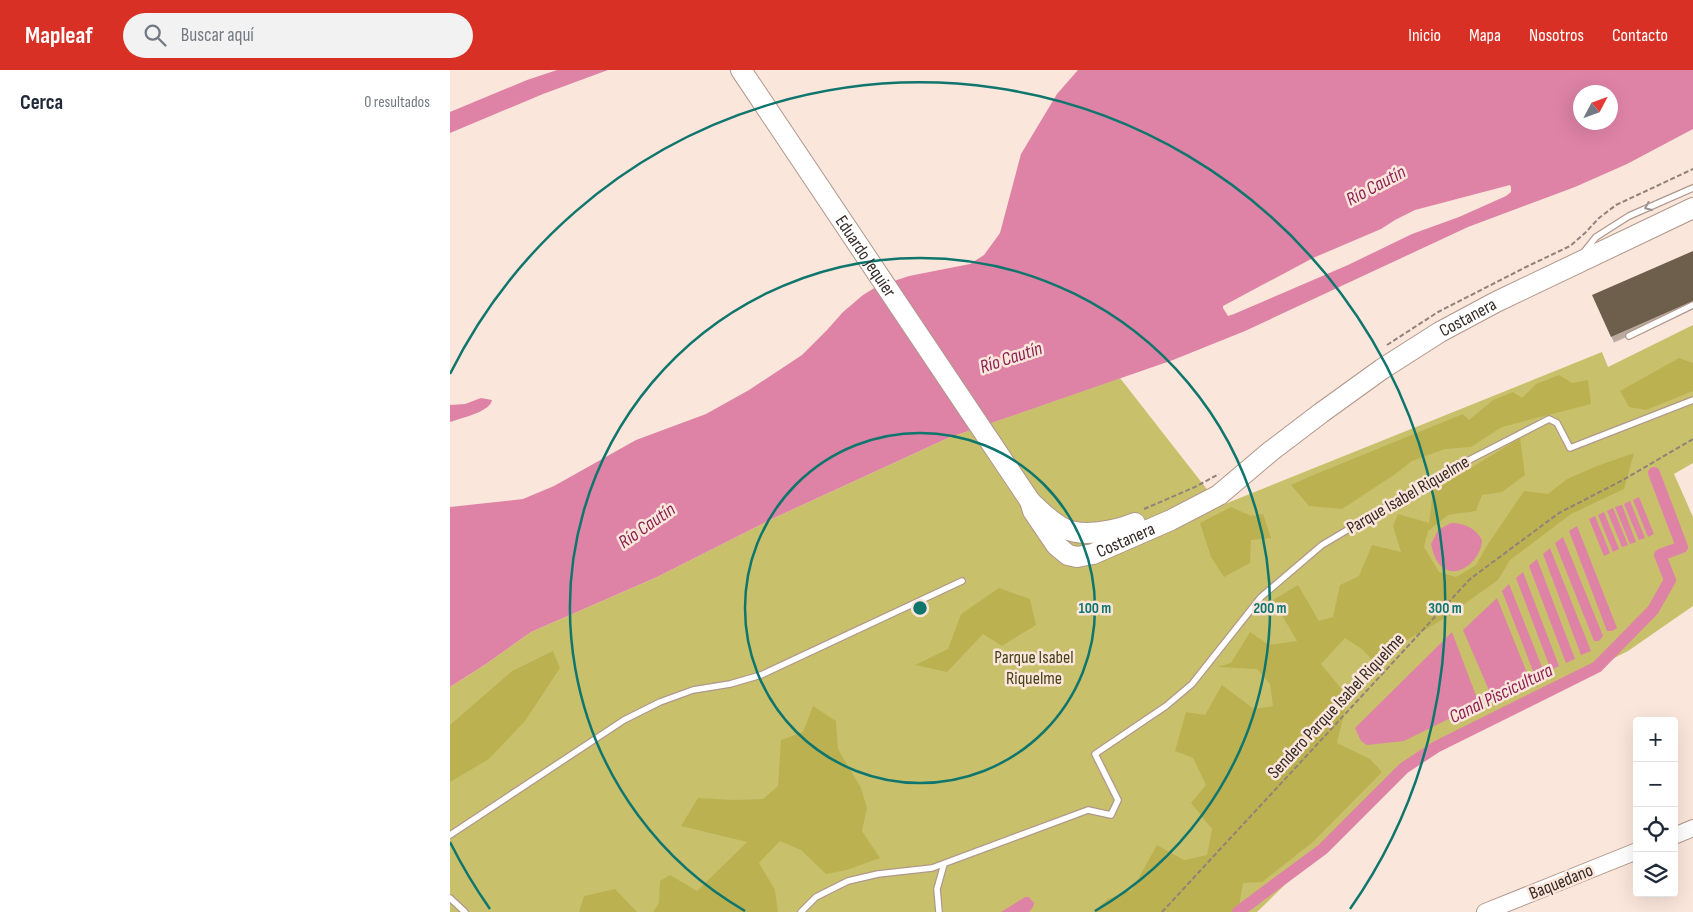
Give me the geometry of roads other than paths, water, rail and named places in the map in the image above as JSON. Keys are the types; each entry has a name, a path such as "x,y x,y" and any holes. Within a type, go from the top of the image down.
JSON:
{"highway":[{"name":"Eduardo Jequier","path":"741,70 989,442"},
{"name":"Costanera","path":"989,442 1030,501 1033,511 1056,545 1068,555 1077,557 1092,554 1171,520 1219,495 1260,460 1349,392 1420,345 1475,313 1576,262 1693,208"}],"street":[{"path":"1678,834 1693,828"},
{"name":"Baquedano","path":"1485,912 1635,852"}],"lane":[{"path":"1576,262 1603,231 1629,216 1693,188"},
{"path":"1629,336 1693,305"},
{"name":"Parque Isabel Riquelme","path":"801,912 816,897 848,881 878,874 932,868 1088,810 1111,815 1118,800 1095,754 1166,706 1192,684 1261,597 1322,545 1440,475 1549,419 1557,423 1570,448 1693,400"},
{"path":"450,835 624,720 660,702 693,690 730,684 761,675 962,582"},
{"path":"939,912 937,889 944,864"},
{"path":"450,898 465,912"}],"water":[{"path":"557,70 608,70 543,94 450,133 450,112 527,80"},
{"name":"Río Cautín","path":"1078,70 1693,70 1693,129 1627,164 1575,187 1468,227 1245,331 1173,360 948,438 774,518 657,577 531,632 450,687 450,507 523,499 554,486 636,440 706,414 749,390 802,355 843,312 876,287 909,276 970,264 984,255 1000,233 1021,154 1057,94","holes":["1510,185 1511,192 1506,196 1459,217 1412,234 1348,265 1234,314 1228,316 1223,308 1223,306 1313,258 1381,229 1415,210"]},
{"path":"481,398 492,400 481,411 450,422 450,405 465,404"},
{"path":"1639,497 1654,534 1648,537 1633,500"},
{"path":"1630,501 1645,538 1639,540 1624,504"},
{"path":"1622,505 1636,542 1630,544 1615,507"},
{"path":"1613,508 1628,545 1622,547 1607,511"},
{"path":"1604,512 1619,549 1613,552 1598,515"},
{"path":"1595,516 1610,553 1604,556 1589,519"},
{"path":"1451,523 1469,527 1482,540 1481,547 1474,560 1468,566 1455,571 1448,570 1439,564 1434,556 1431,544 1438,530"},
{"path":"1577,526 1617,628 1612,631 1607,631 1569,531"},
{"path":"1563,537 1603,636 1599,641 1594,641 1555,543"},
{"path":"1550,548 1591,651 1581,655 1543,554"},
{"path":"1537,559 1575,659 1566,663 1529,566"},
{"path":"1523,572 1559,666 1551,670 1516,578"},
{"path":"1509,584 1544,672 1535,676 1502,591"},
{"path":"1497,598 1529,678 1491,695 1463,630"},
{"path":"1452,632 1478,701 1477,705 1404,741 1367,745 1361,741 1355,728"},
{"path":"1025,897 1029,897 1034,903 1029,912 1001,912"}],"waterway":[{"name":"Canal Piscicultura","path":"1238,912 1323,849 1404,768 1436,747 1597,667 1653,610 1670,580 1660,555 1682,547 1654,473"}]}
